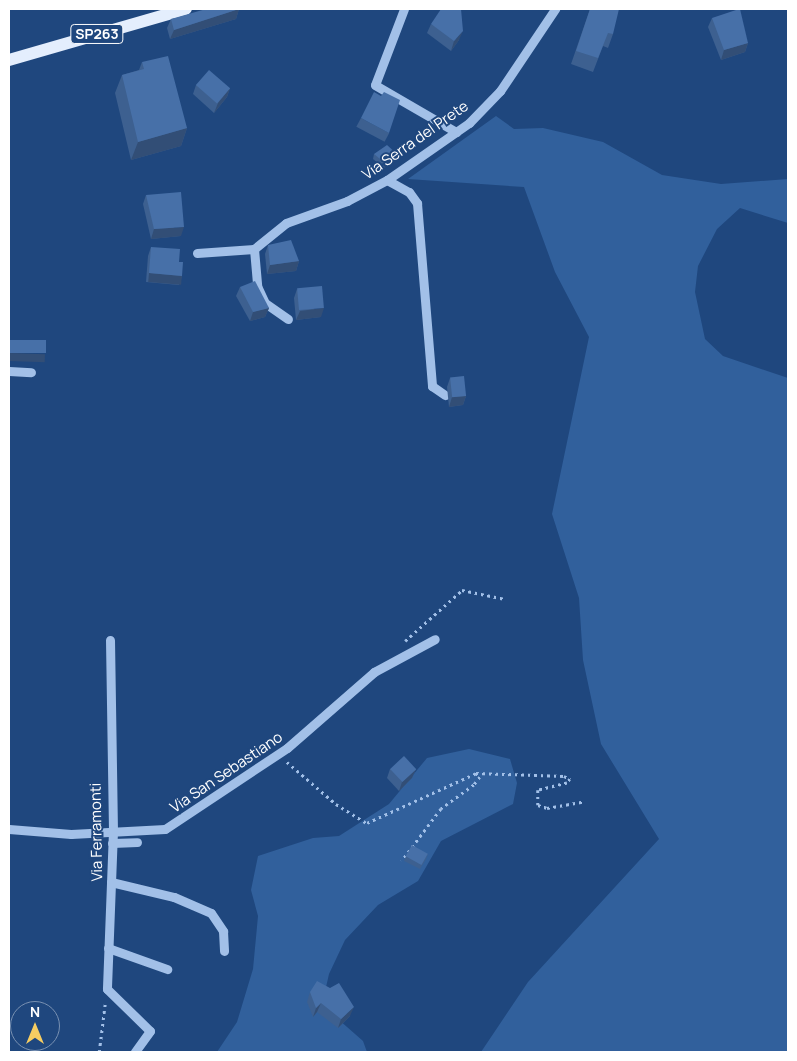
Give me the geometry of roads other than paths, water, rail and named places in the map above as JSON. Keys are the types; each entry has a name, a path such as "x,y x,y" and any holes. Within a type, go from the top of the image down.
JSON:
{"main road":[{"name":"SP263","path":"9,60 186,9"}],"street":[{"path":"404,9 375,85 456,132"},
{"name":"Via Serra del Prete","path":"254,249 286,223 347,201 387,180 456,132 500,91 556,9"},
{"path":"387,180 409,192 417,203 432,386 445,395"},
{"path":"197,253 254,249 257,286 264,304 288,319"},
{"path":"9,371 31,372"},
{"name":"Via San Sebastiano","path":"9,829 71,834 165,829 279,754 374,672 435,639"},
{"name":"Via Ferramonti","path":"110,640 113,831 107,988 150,1031 135,1052"},
{"path":"112,843 137,842"},
{"path":"111,882 174,897 211,914 223,931 224,952"},
{"path":"108,948 167,969"}]}
